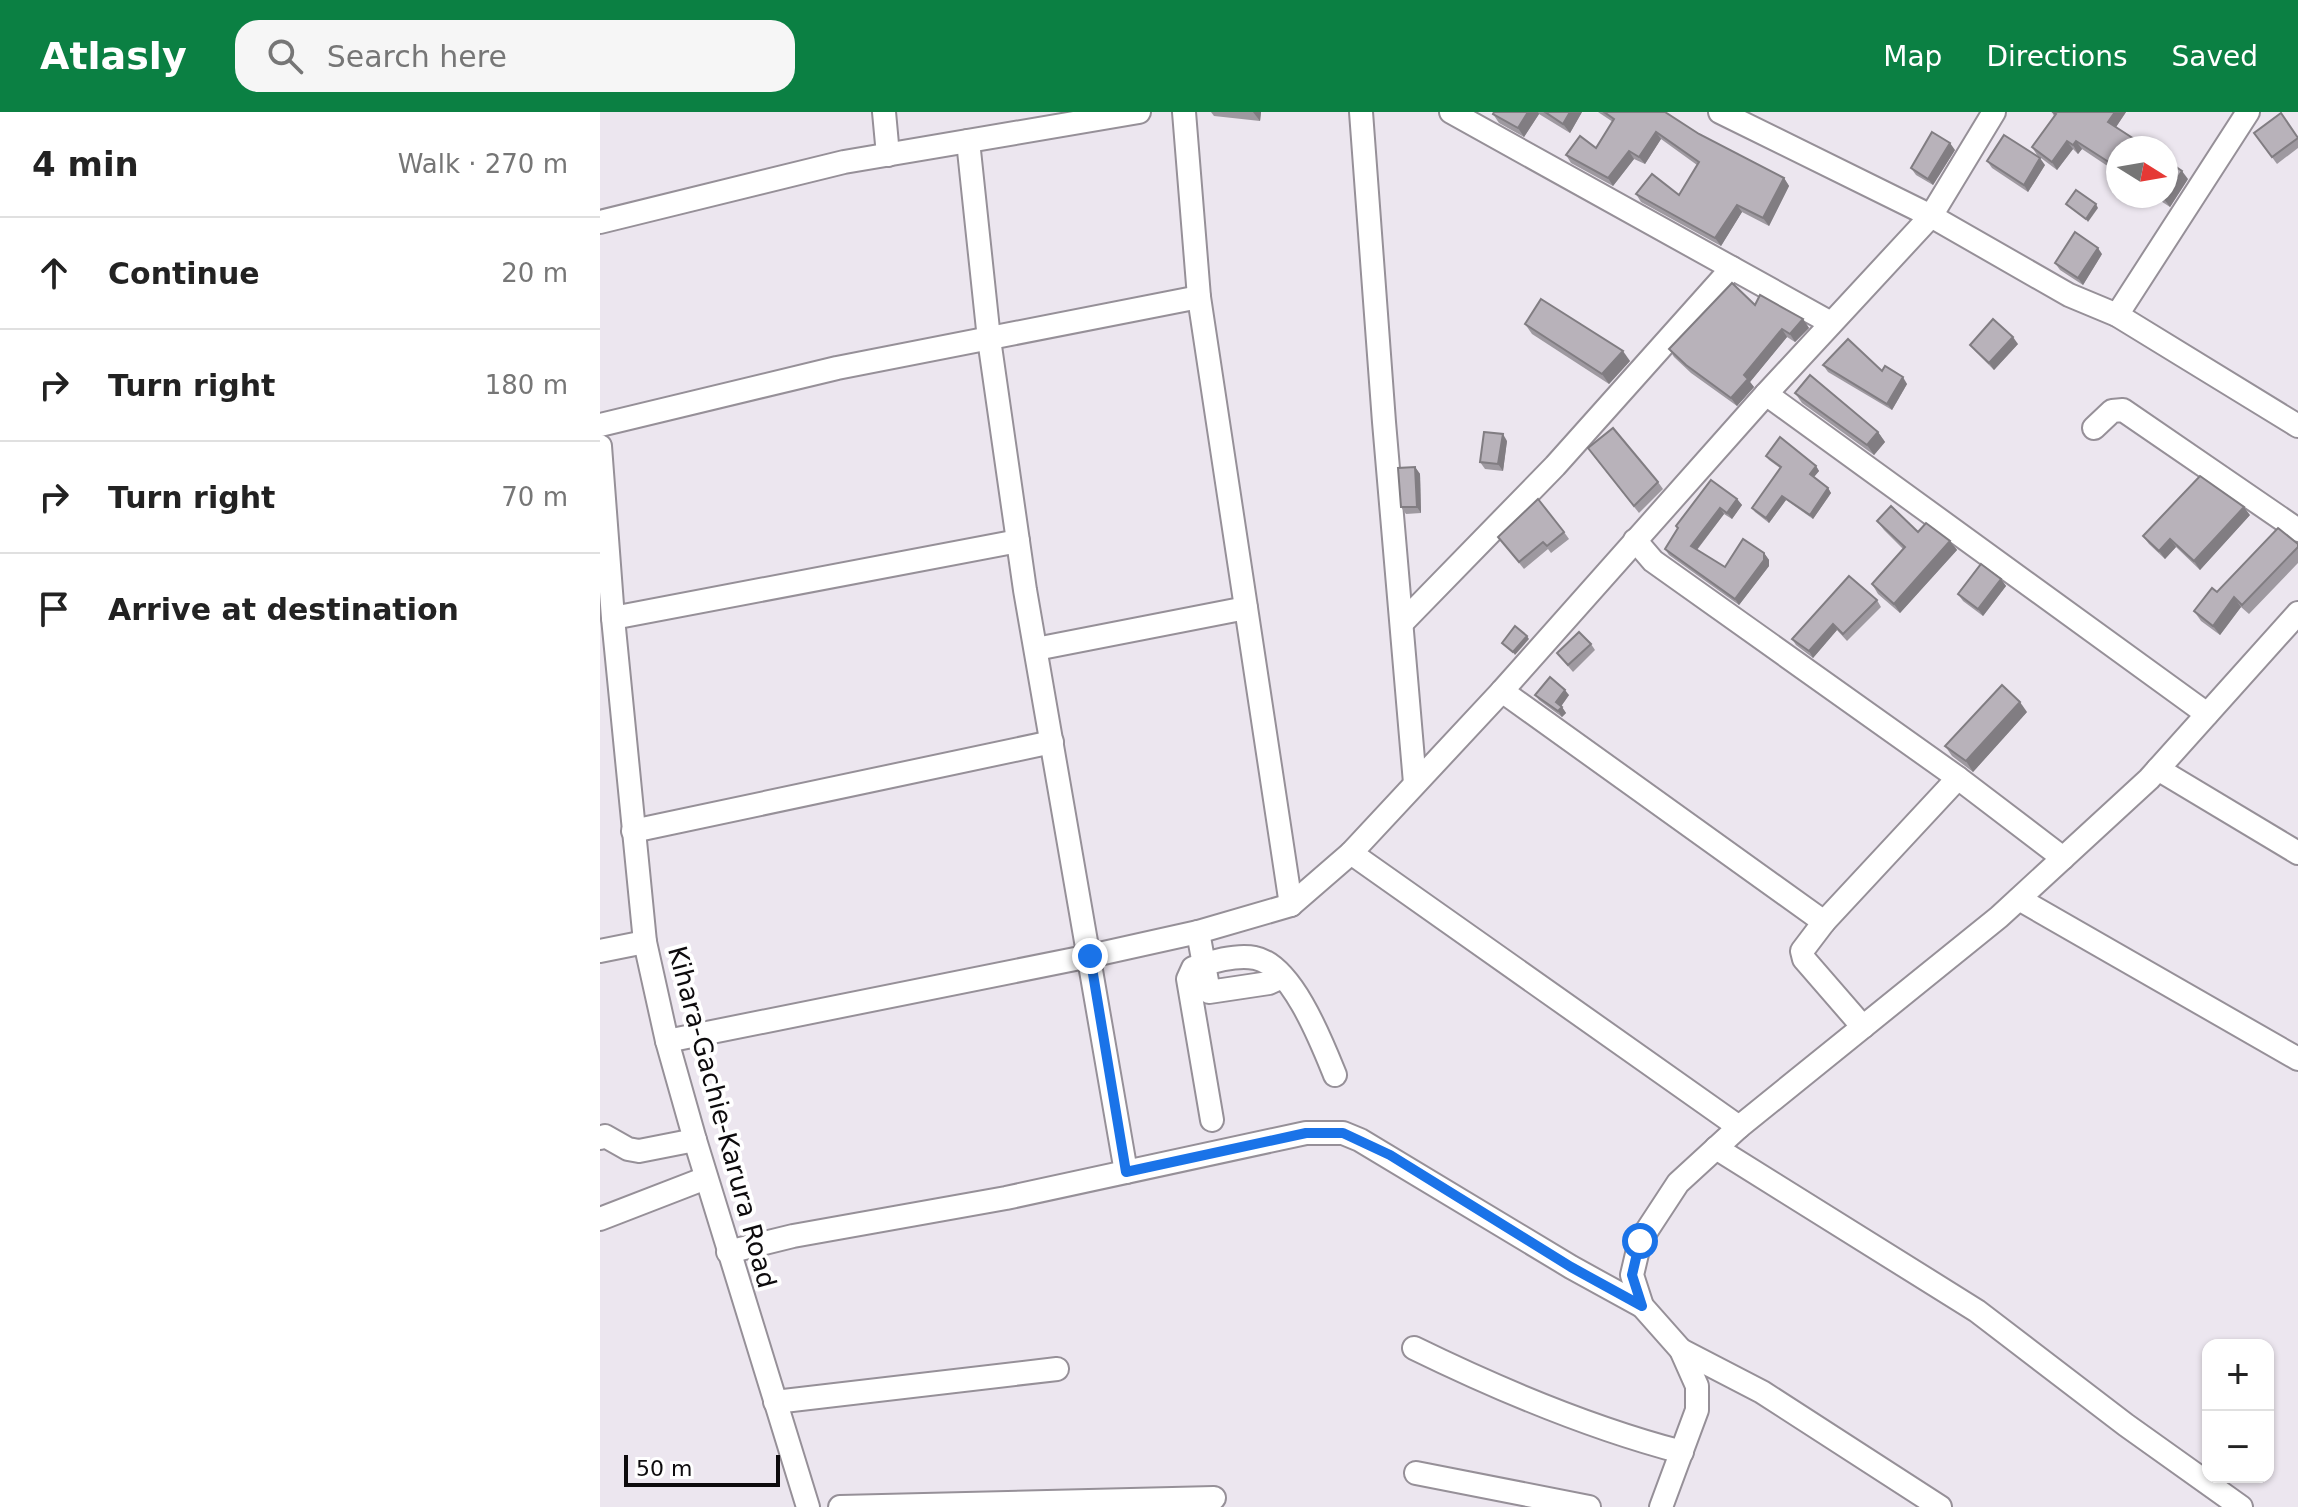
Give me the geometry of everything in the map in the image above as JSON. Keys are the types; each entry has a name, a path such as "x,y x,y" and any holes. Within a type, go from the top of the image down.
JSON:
{"street":[{"path":"884,112 888,155"},
{"path":"600,222 844,162 1139,112"},
{"path":"1184,112 1199,297 1291,905"},
{"path":"1361,112 1415,783"},
{"path":"1451,112 1831,323"},
{"path":"1720,112 1931,216 2069,295 2117,315 2298,426"},
{"path":"667,1041 1090,956 1198,932 1291,905 1351,853 1502,691 1766,394 1931,216 1994,112"},
{"path":"2117,315 2248,112"},
{"path":"968,141 989,339 1018,541 1126,1172"},
{"path":"1402,623 1555,466 1732,268"},
{"path":"600,425 837,368 1199,297"},
{"path":"1766,394 2207,714"},
{"path":"2094,428 2112,411 2123,410 2298,530"},
{"name":"Kihara-Gachie-Karura Road","path":"600,446 602,505 645,942 667,1041 695,1140 808,1507"},
{"path":"1635,540 1653,561 1958,778 2063,858"},
{"path":"613,618 1018,541"},
{"path":"1036,649 1246,608"},
{"path":"1642,1306 1632,1275 1640,1241 1678,1183 1739,1127 2019,899 2158,769 2298,613"},
{"path":"1502,691 1824,922"},
{"path":"633,831 1052,742"},
{"path":"2158,769 2298,853"},
{"path":"1863,1027 1804,959 1802,951 1824,922 1958,778"},
{"path":"1351,853 1739,1127"},
{"path":"2019,899 2298,1059"},
{"path":"1198,932 1203,964"},
{"path":"600,951 645,942"},
{"path":"1212,1120 1188,979 1193,968 1203,964 1247,957 1268,963 1306,1009 1335,1075"},
{"path":"728,1252 793,1236 1006,1198 1306,1133 1343,1133 1390,1155 1571,1267 1642,1306 1681,1350 1697,1386 1697,1410 1661,1507"},
{"path":"600,1138 605,1136 628,1149 639,1151 695,1140"},
{"path":"1716,1148 1977,1311 2126,1425 2241,1507"},
{"path":"600,1219 706,1178"},
{"path":"1414,1348 1473,1377 1601,1428 1682,1452"},
{"path":"1681,1350 1762,1392 1940,1507"},
{"path":"775,1402 1057,1369"},
{"path":"1416,1473 1589,1507"},
{"path":"840,1507 1214,1498"}],"building":[{"path":"1494,112 1528,112 1518,128"},
{"path":"1545,112 1570,112 1563,124"},
{"path":"1604,112 1665,112 1699,134 1784,178 1763,218 1737,205 1715,238 1636,194 1652,174 1679,195 1699,162 1656,132 1639,157 1629,151 1608,178 1566,155 1580,136 1596,148 1614,119"},
{"path":"2053,112 2115,112 2108,122 2130,136 2106,136 2106,160 2076,141 2073,145 2067,141 2052,162 2032,147 2056,114"},
{"path":"2281,113 2298,138 2272,157 2254,133"},
{"path":"1932,132 1950,143 1928,179 1911,168"},
{"path":"2004,135 2040,158 2024,185 1987,161"},
{"path":"2076,190 2096,204 2086,219 2066,204"},
{"path":"2075,232 2098,248 2078,278 2055,263"},
{"path":"1732,283 1755,305 1760,295 1803,319 1790,334 1782,329 1744,375 1748,379 1731,398 1669,349"},
{"path":"1541,299 1623,351 1602,374 1525,324"},
{"path":"1993,319 2013,337 1989,363 1970,345"},
{"path":"1848,339 1882,371 1885,366 1903,377 1887,404 1823,365"},
{"path":"1810,375 1878,432 1867,445 1795,393"},
{"path":"1613,428 1658,482 1634,506 1588,448"},
{"path":"1484,432 1503,434 1498,464 1480,462"},
{"path":"1780,437 1816,466 1810,474 1828,488 1810,515 1782,496 1766,518 1752,508 1781,467 1766,456"},
{"path":"1415,467 1417,507 1401,507 1398,468"},
{"path":"2200,476 2244,507 2194,561 2170,539 2159,551 2143,536"},
{"path":"1711,480 1737,499 1727,513 1720,508 1691,546 1725,567 1743,539 1764,553 1764,560 1735,599 1665,549 1678,528 1676,526"},
{"path":"1538,499 1564,532 1547,546 1543,542 1519,562 1498,537"},
{"path":"1891,506 1918,532 1926,523 1950,541 1894,604 1872,584 1905,547 1877,521"},
{"path":"2278,528 2298,547 2242,605 2234,597 2213,626 2194,611 2212,588 2217,592"},
{"path":"1981,564 2001,579 1978,609 1958,594"},
{"path":"1849,576 1877,600 1843,634 1833,624 1809,651 1792,639"},
{"path":"1515,626 1527,636 1513,652 1502,643"},
{"path":"1579,632 1591,644 1568,665 1557,653"},
{"path":"1550,677 1565,690 1556,702 1562,707 1558,711 1535,695"},
{"path":"2002,685 2020,702 1966,761 1945,746"}],"route":[{"path":"1090,956 1126,1172 1306,1133 1343,1133 1390,1155 1571,1267 1642,1306 1632,1275 1640,1241"}]}
